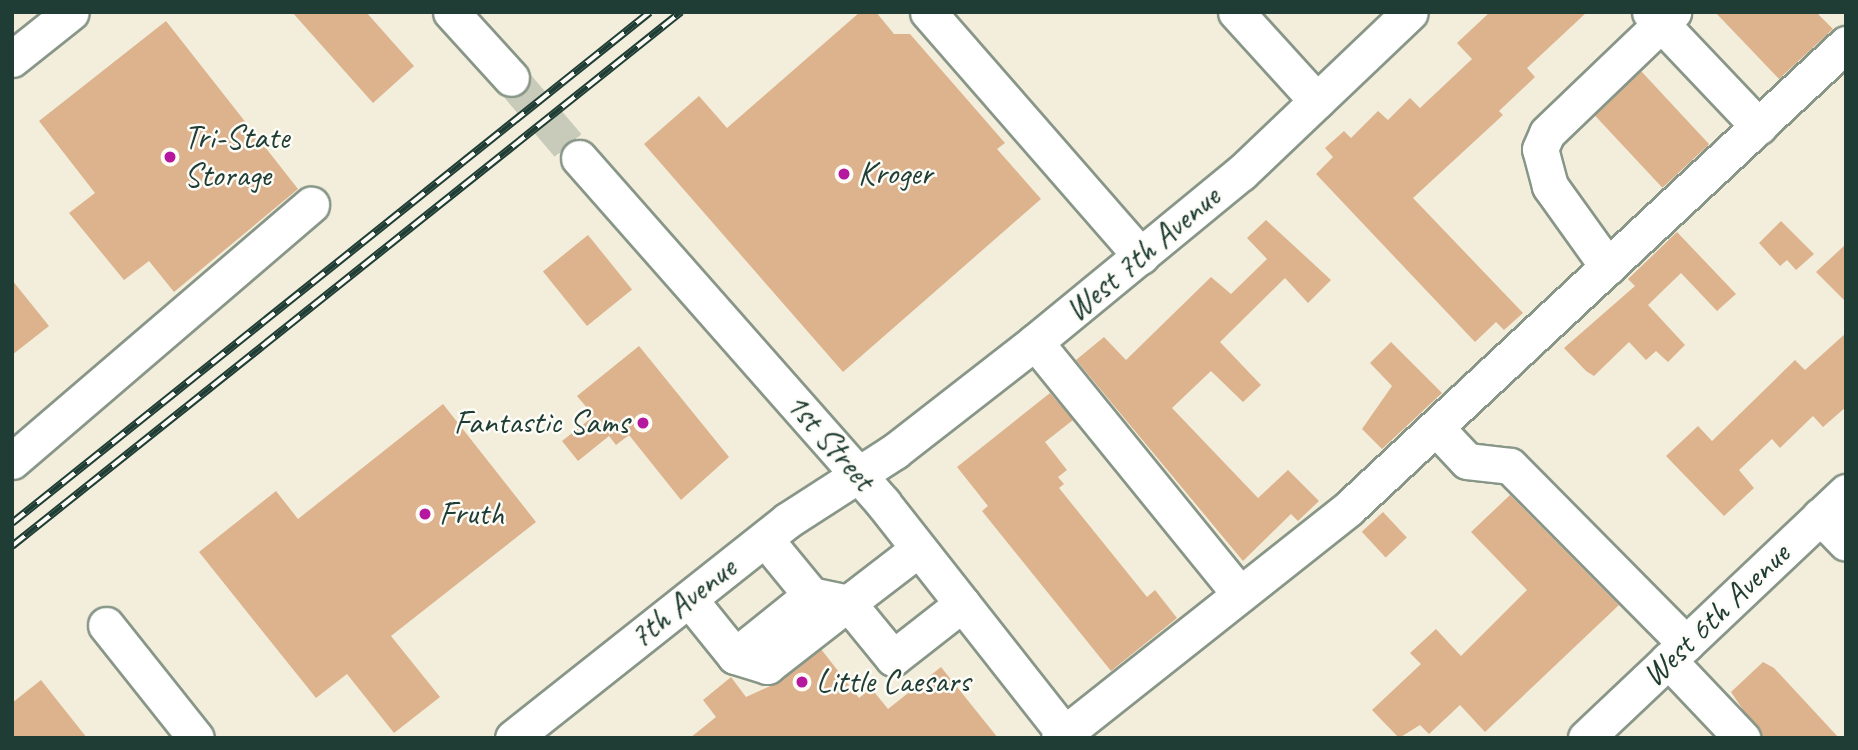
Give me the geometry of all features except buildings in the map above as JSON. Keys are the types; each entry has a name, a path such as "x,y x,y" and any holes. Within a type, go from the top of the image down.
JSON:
{"street":[{"path":"12,59 71,12"},
{"path":"451,12 511,78"},
{"path":"928,12 1141,256"},
{"path":"1236,12 1317,101"},
{"name":"West 7th Avenue","path":"858,475 1035,342 1141,256 1317,101 1410,12"},
{"path":"1608,267 1550,186 1541,149 1547,133 1661,16 1759,127"},
{"path":"1064,736 1240,594 1437,429 1846,44"},
{"name":"1st Street","path":"579,158 858,475 1064,736"},
{"path":"12,461 311,205"},
{"path":"1035,342 1240,594"},
{"path":"1437,429 1468,461 1510,466 1677,652 1742,738"},
{"name":"7th Avenue","path":"513,738 765,539 858,475"},
{"name":"West 6th Avenue","path":"1586,738 1846,492"},
{"path":"1820,516 1846,543"},
{"path":"765,539 811,594 848,603 893,658 962,604"},
{"path":"689,599 735,656 768,666 918,549"},
{"path":"735,656 811,594"},
{"path":"106,625 197,738"}],"tunnel":[{"path":"511,78 579,158"}],"railway":[{"path":"12,523 650,12"},
{"path":"12,546 681,12"}],"place":[{"name":"Tri-State Storage","path":"170,157"},
{"name":"Kroger","path":"844,174"},
{"name":"Fantastic Sams","path":"643,423"},
{"name":"Fruth","path":"425,514"},
{"name":"Little Caesars","path":"802,682"}]}
